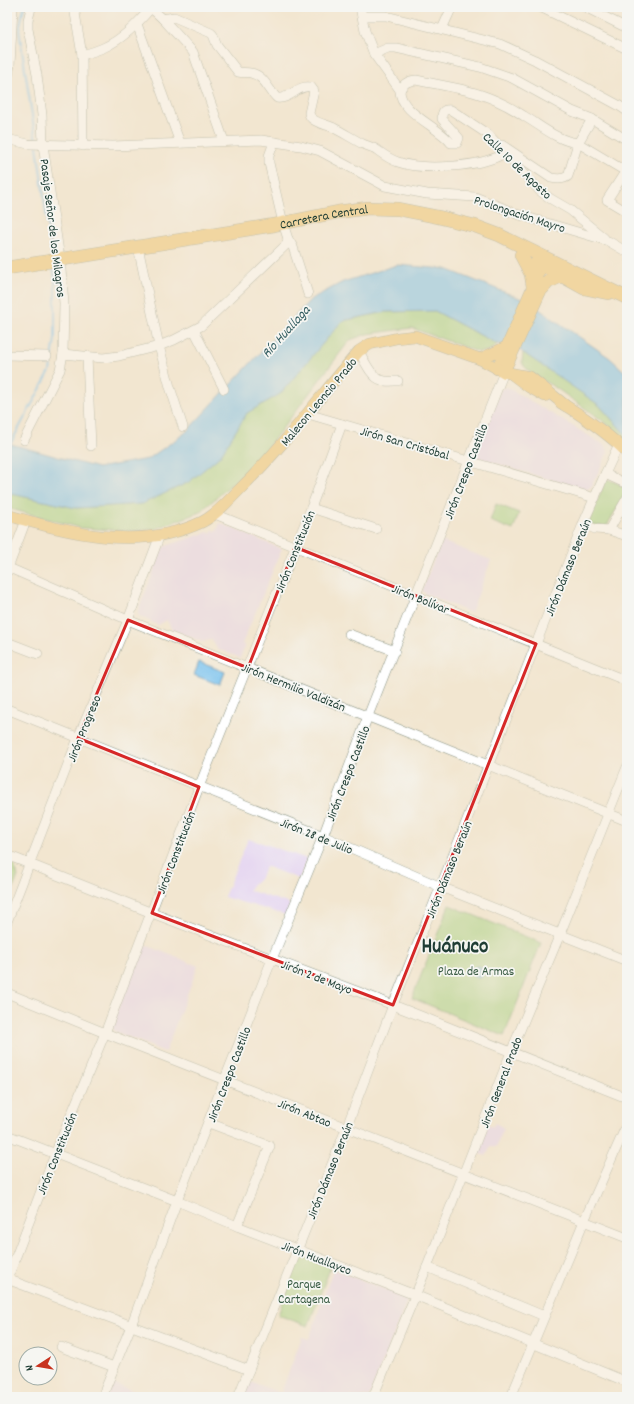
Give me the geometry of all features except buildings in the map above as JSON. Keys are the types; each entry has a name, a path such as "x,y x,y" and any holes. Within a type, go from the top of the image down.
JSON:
{"highway":[{"name":"Carretera Central","path":"7,268 283,223 338,212 368,208 398,209 438,216 475,226 499,235 551,267 627,298"},
{"path":"475,226 503,247 551,267 584,288 627,298"},
{"path":"521,255 531,274 536,291 548,282 551,267"}],"main road":[{"path":"504,371 509,348 536,291 551,267"},
{"name":"Malecon Leoncio Prado","path":"7,515 56,529 90,535 143,538 160,535 202,522 215,514 251,479 308,414 359,351 370,344 397,338 415,336 480,359 504,371 530,377 566,406 619,444"},
{"path":"480,359 509,348"},
{"path":"619,444 627,453"}],"street":[{"path":"7,81 13,7"},
{"path":"74,7 82,55 83,146"},
{"path":"82,55 103,49 119,40 137,24 151,7 193,52 224,141"},
{"path":"442,29 452,7"},
{"path":"540,7 627,49"},
{"path":"585,7 627,28"},
{"name":"Pasaje Señor de los Milagros","path":"24,440 60,370 63,354 64,303 42,145 40,102 28,29 28,20 31,8"},
{"path":"361,11 500,44 535,60 627,111"},
{"name":"Calle 10 de Agosto","path":"361,11 365,31 374,54 400,90 400,96 403,102 422,121 439,130 450,143 457,142 458,138 442,119 442,113 447,109 451,110 489,135 540,191 570,210 608,241"},
{"path":"163,19 174,17 211,33 217,45 238,72 255,74 265,81 277,98 284,98 303,87 311,87 314,91 309,113 312,119 329,125 364,145 377,149 383,155 396,162 418,167 468,165 496,158 505,153"},
{"path":"137,24 180,143"},
{"path":"374,54 388,48 396,48 480,67 512,78 572,111 592,119 627,140"},
{"path":"400,90 408,81 416,80 463,89 496,101 523,115 551,134 578,143 626,170 623,183 607,200 627,212"},
{"path":"489,135 551,178 564,179 568,176 578,143 592,119"},
{"name":"Prolongación Mayro","path":"7,139 28,144 83,146 261,140 301,146 320,151 389,187 428,194 475,197 503,208 513,214 608,241 627,252"},
{"path":"274,142 269,156 283,223 288,239 293,247 308,294"},
{"path":"63,354 103,358 120,356 158,346 194,330 201,326 287,244 288,239"},
{"path":"138,247 158,346 170,387 184,426"},
{"path":"194,330 224,389"},
{"path":"359,351 373,374 378,379 384,381 398,381"},
{"path":"7,355 47,356"},
{"path":"87,357 91,446"},
{"name":"Jirón Crespo Castillo","path":"102,1397 131,1326 177,1201 226,1080 272,959 323,836 368,716 417,596 504,371"},
{"name":"Jirón San Cristóbal","path":"308,414 595,498"},
{"name":"Jirón Constitución","path":"7,1279 55,1154 105,1034 199,787 248,668 311,508 342,424"},
{"name":"Jirón Dámaso Beraún","path":"238,1397 346,1129 393,1005 489,766 536,644 584,524 619,444"},
{"path":"605,474 627,484"},
{"name":"Jirón Dámaso Beraún","path":"609,530 627,498"},
{"path":"311,508 376,529"},
{"name":"Jirón Bolívar","path":"215,514 627,680"},
{"path":"8,568 26,520"},
{"path":"584,524 595,529 609,530 627,536"},
{"name":"Jirón Progreso","path":"7,922 78,738 128,620 160,535"},
{"name":"Jirón Hermilio Valdizán","path":"8,568 128,620 627,821"},
{"path":"349,634 395,651"},
{"path":"7,642 38,654"},
{"name":"Jirón 28 de Julio","path":"7,710 323,836 441,887 627,961"},
{"name":"Jirón General Prado","path":"373,1397 416,1295 511,1052 627,767"},
{"name":"Jirón 2 de Mayo","path":"7,855 627,1098"},
{"name":"Jirón Abtao","path":"7,993 105,1034 627,1238"},
{"path":"209,1123 270,1146 237,1226"},
{"path":"511,1397 584,1221 627,1124"},
{"name":"Jirón Huallayco","path":"7,1135 416,1295 627,1382"},
{"path":"427,1267 544,1316"},
{"path":"7,1279 249,1370"},
{"path":"61,1347 114,1367"}],"highlighted area":[{"path":"295,547 536,644 393,1005 152,913 199,787 78,738 128,620 248,668"}],"shaded area":[{"path":"507,387 606,446 608,452 591,487 585,490 478,458 475,453 501,389"},
{"path":"220,523 282,549 242,644 245,646 240,658 217,649 212,639 203,642 172,630 167,620 158,625 139,616 138,611 163,547 208,532 211,533 212,530 217,531"},
{"path":"441,541 491,560 471,613 426,594 422,590"},
{"path":"248,839 307,859 299,879 265,866 261,877 248,890 290,904 286,915 224,897"},
{"path":"143,944 198,966 165,1052 114,1031 111,1026"},
{"path":"495,1123 504,1128 496,1147 491,1146 486,1156 475,1152 488,1124 493,1127"},
{"path":"333,1269 408,1298 369,1397 243,1397 249,1381 281,1393 302,1337 309,1339"},
{"path":"112,1383 149,1397 107,1397"}],"green space":[{"path":"435,311 497,344 489,351 478,352 412,328 367,334 350,340 256,463 200,512 155,529 134,531 81,528 7,508 7,493 76,508 142,504 189,482 220,456 247,413 280,394 342,321 385,312"},
{"path":"523,352 599,405 627,436 627,443 621,435 599,418 556,388 532,374 522,362"},
{"path":"609,480 625,486 627,491 606,527 590,524 589,521 605,482"},
{"path":"496,504 519,513 513,530 490,521"},
{"path":"7,861 14,864 18,876 7,905"},
{"name":"Plaza de Armas","path":"449,905 541,943 504,1036 412,998"},
{"name":"Parque Cartagena","path":"300,1255 331,1266 308,1326 278,1315"}],"water":[{"name":"Río Huallaga","path":"397,265 446,269 527,301 610,358 627,374 627,436 599,405 515,347 497,344 435,311 385,312 342,321 280,394 247,413 220,456 189,482 142,504 76,508 7,493 7,443 98,468 148,459 185,433 311,299 343,282"},
{"path":"199,662 225,672 220,685 194,675"},
{"path":"478,966 482,968 484,972 482,976 478,978 474,976 472,972 474,968"}],"waterway":[{"path":"24,7 19,30 36,142"},
{"path":"37,146 52,257"},
{"path":"7,450 50,371 55,339 55,279 53,265"}],"district":[{"name":"Huánuco","path":"455,945"}]}
